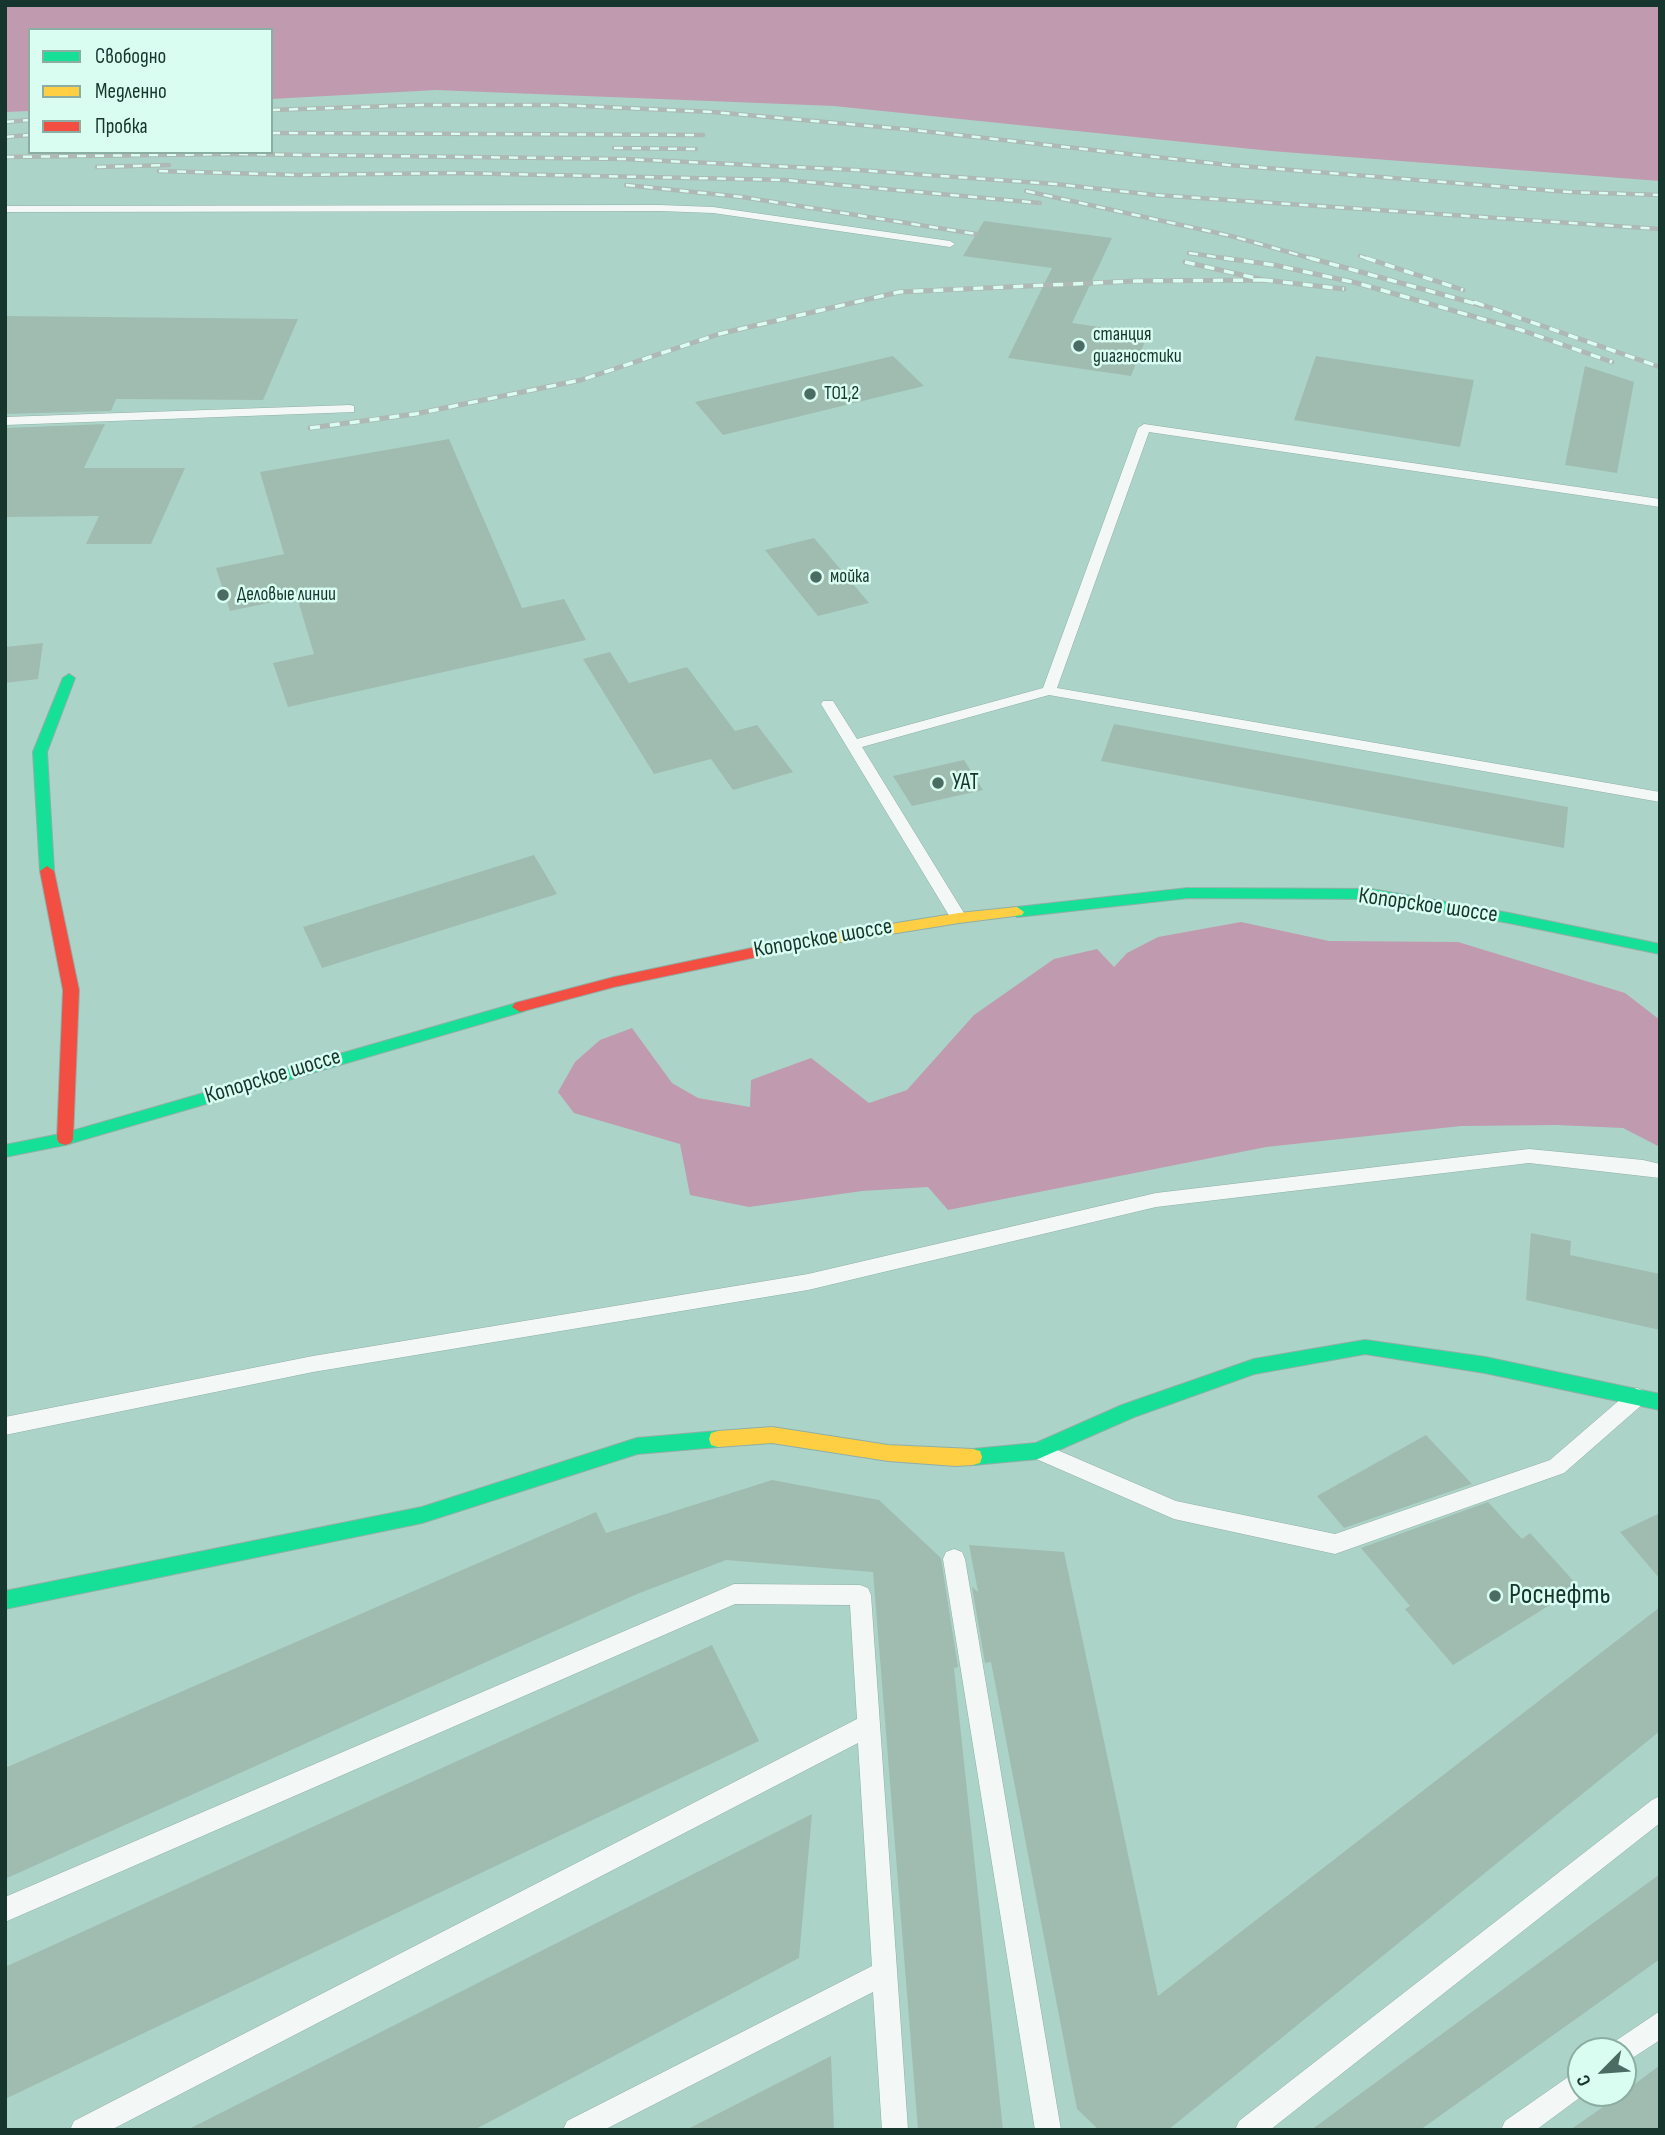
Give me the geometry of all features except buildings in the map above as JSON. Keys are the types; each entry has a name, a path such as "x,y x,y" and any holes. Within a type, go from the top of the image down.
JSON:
{"street":[{"path":"65,1139 71,990 47,866 40,752 69,678"},
{"name":"Копорское шоссе","path":"5,1151 65,1139 437,1029 614,982 751,951 958,918 1188,893 1371,894 1509,918 1660,949"},
{"path":"5,1600 422,1515 637,1446 772,1435 888,1453 956,1458 1038,1451 1128,1411 1254,1367 1365,1347 1485,1365 1660,1402"}],"lane":[{"path":"5,209 660,208 713,210 950,244"},
{"path":"5,421 351,409"},
{"path":"1049,691 1144,428 1660,503"},
{"path":"852,745 1049,691 1660,797"},
{"path":"828,704 958,918"},
{"path":"5,1426 313,1364 808,1282 1156,1200 1529,1156 1660,1171"},
{"path":"1038,1451 1174,1510 1335,1544 1557,1467 1637,1397"},
{"path":"954,1559 1048,2130"},
{"path":"5,1910 734,1594 860,1595 895,2130"},
{"path":"83,2130 869,1725"},
{"path":"1248,2130 1660,1808"},
{"path":"576,2130 885,1973"},
{"path":"1637,2041 1660,2024"},
{"path":"1514,2130 1567,2091"}],"shaded area":[{"path":"5,5 1660,5 1660,181 1271,151 834,106 436,90 273,99 273,28 28,28 28,111 5,112"},
{"path":"1241,922 1329,941 1458,942 1625,993 1660,1020 1660,1147 1623,1128 1557,1125 1461,1126 1266,1147 948,1210 928,1187 862,1191 749,1207 690,1195 680,1144 574,1113 558,1092 575,1062 600,1040 632,1028 672,1083 698,1098 750,1107 751,1080 811,1058 869,1103 907,1090 974,1015 1054,959 1097,949 1114,967 1127,953 1158,937"}],"railway":[{"path":"273,110 421,105 559,105 713,112 904,129 1228,165 1569,192 1660,195"},
{"path":"5,122 28,120"},
{"path":"273,133 703,135"},
{"path":"5,137 28,135"},
{"path":"614,148 696,149"},
{"path":"5,157 233,154 624,159 857,170 1055,184 1155,195 1660,229"},
{"path":"97,167 169,165"},
{"path":"159,171 298,175 454,173 785,180 1040,203"},
{"path":"626,185 742,197 976,234"},
{"path":"1026,191 1231,236 1317,260"},
{"path":"1189,253 1237,260"},
{"path":"1360,256 1371,260"},
{"path":"1224,258 1274,265 1357,283 1521,330 1612,362"},
{"path":"1310,258 1484,306"},
{"path":"1366,258 1463,290"},
{"path":"1185,262 1264,280"},
{"path":"310,428 415,414 581,380 719,334 899,292 1136,281 1264,280"},
{"path":"1264,280 1344,289"},
{"path":"1474,302 1660,367"}],"traffic: fast":[{"path":"47,871 40,752 69,678"},
{"path":"1017,912 1188,893 1371,894 1509,918 1660,949"},
{"path":"5,1151 65,1139 520,1007"},
{"path":"973,1457 1038,1451 1128,1411 1254,1367 1365,1347 1485,1365 1660,1402"},
{"path":"5,1600 422,1515 637,1446 718,1439"}],"traffic: slow":[{"path":"785,946 959,918 1017,912"},
{"path":"718,1439 772,1435 888,1453 973,1457"}],"traffic: jam":[{"path":"47,871 71,990 65,1139"},
{"path":"520,1007 614,982 785,946"}],"place":[{"name":"станция диагностики","path":"1079,346"},
{"name":"ТО1,2","path":"810,394"},
{"name":"мойка","path":"816,577"},
{"name":"Деловые линии","path":"223,595"},
{"name":"УАТ","path":"938,783"},
{"name":"Роснефть","path":"1495,1596"}]}
